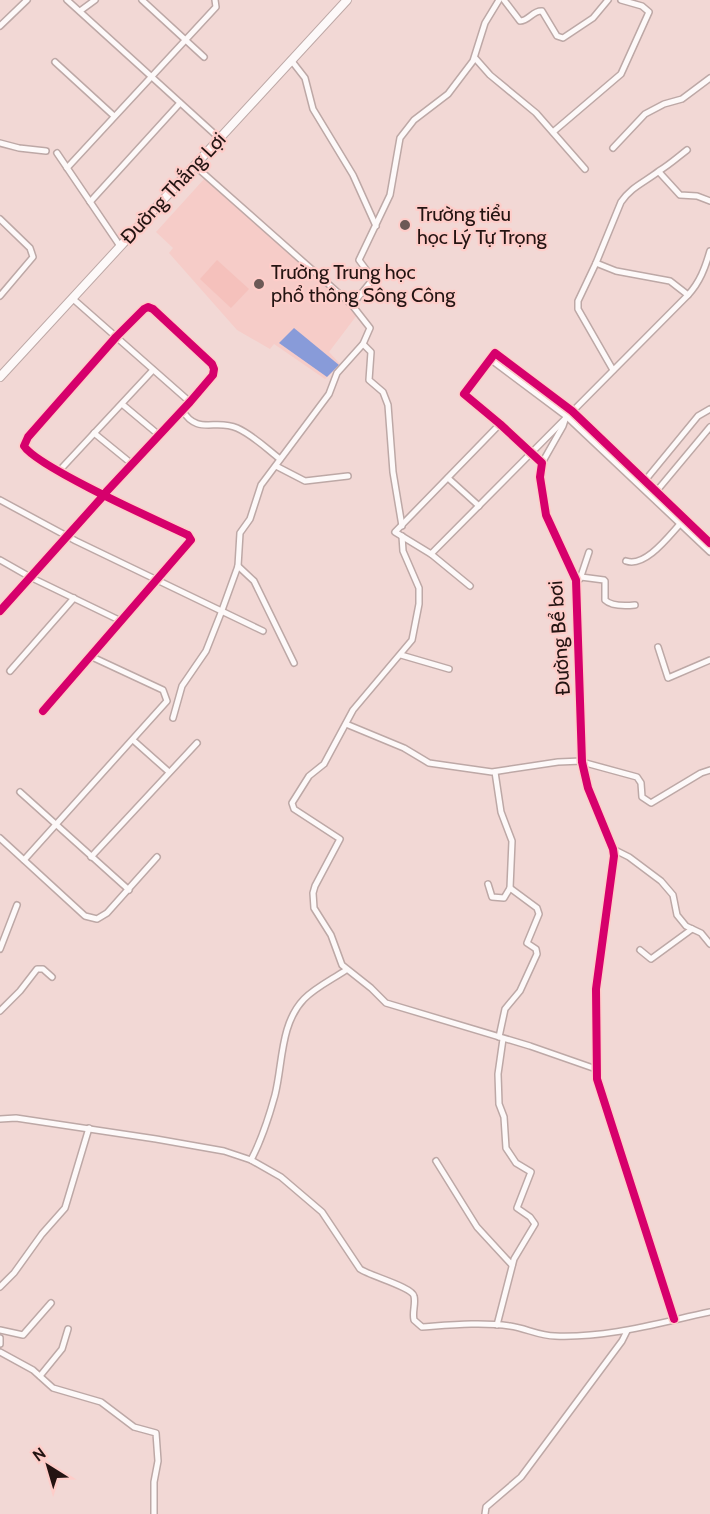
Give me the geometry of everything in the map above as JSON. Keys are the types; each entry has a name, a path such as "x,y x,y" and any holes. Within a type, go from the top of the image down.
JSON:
{"street":[{"path":"0,26 27,0"},
{"path":"67,0 219,138"},
{"path":"80,11 95,0"},
{"path":"142,0 204,57"},
{"path":"67,168 216,7 215,0"},
{"name":"Đường Thắng Lợi","path":"0,377 3,367 72,298 347,0"},
{"path":"352,305 373,279 359,260 392,188 400,138 414,120 448,94 475,58 485,24 499,0"},
{"path":"504,0 520,21 524,21 537,11 542,11 557,36 563,38 589,22 608,0"},
{"path":"553,132 615,80 624,68 649,12 642,6 621,0"},
{"path":"475,58 490,75 527,105 585,169"},
{"path":"291,60 305,78 313,109 352,175 376,226"},
{"path":"55,62 114,116"},
{"path":"614,148 645,114 664,104 682,99 710,78"},
{"path":"90,202 180,103"},
{"path":"0,143 20,148 46,150"},
{"path":"613,370 578,309 578,301 621,202 635,186 659,172 687,150"},
{"path":"57,153 120,246"},
{"path":"173,718 182,686 206,651 222,611 238,566 240,533 250,519 261,486 329,394 337,373 363,344 370,328 352,305 194,165"},
{"path":"659,172 680,195 697,196 710,201"},
{"path":"0,219 30,248 33,254 33,257 0,296"},
{"path":"431,554 688,296 704,272 710,251"},
{"path":"596,263 616,271 670,281 688,296"},
{"path":"72,298 190,402"},
{"path":"0,610 30,577 104,495 132,464 190,402 213,375 212,364 153,309 148,307 144,309 116,337 25,441 24,446 30,454 59,471 104,495 188,535 191,540 44,711"},
{"path":"363,344 371,352 369,380 383,392 388,405 393,472 402,526"},
{"path":"566,416 563,426 542,463 464,394 495,353 572,411 654,494 710,543"},
{"path":"490,359 566,416 643,483"},
{"path":"59,471 153,370"},
{"path":"122,404 159,435"},
{"path":"643,483 698,416 710,409"},
{"path":"182,410 188,419 196,424 236,428 280,459"},
{"path":"470,586 431,554 395,532 500,424"},
{"path":"654,494 710,427"},
{"path":"94,434 132,464"},
{"name":"Đường Bể bơi","path":"542,463 540,477 546,514 578,579 582,761 588,788 613,849"},
{"path":"276,466 305,481 348,476"},
{"path":"448,478 478,506"},
{"path":"654,494 680,524 710,552"},
{"path":"0,500 67,536 263,631"},
{"path":"627,561 634,562 652,553 680,524"},
{"path":"402,536 403,551 417,582 419,596 413,636 401,655 358,703 324,764 309,776 292,803 292,806 339,837 315,885 313,901 321,920 331,935 339,960 346,970 371,988 386,1003 596,1068"},
{"path":"589,552 578,579 604,580 607,602 625,606 635,605"},
{"path":"0,560 122,621"},
{"path":"238,566 254,581 294,663"},
{"path":"10,671 74,598"},
{"path":"658,647 668,678 710,660"},
{"path":"401,655 449,669"},
{"path":"24,860 167,701 163,690 90,657"},
{"path":"346,724 404,748 429,763 495,772 558,762 582,761 637,777 641,783 642,797 651,802 710,770"},
{"path":"132,740 169,772"},
{"path":"92,857 197,743"},
{"path":"488,884 492,897 504,898 510,888 512,841 501,812 495,772"},
{"path":"20,792 129,890"},
{"path":"0,838 85,916 97,919 107,913 157,857"},
{"path":"674,1319 599,1089 596,1068 596,989 613,849 630,857 666,886 673,895 677,915 686,926 701,933 710,944"},
{"path":"496,1325 512,1265 535,1224 530,1217 517,1208 531,1172 516,1163 506,1148 504,1117 499,1104 498,1074 505,1009 520,991 537,954 536,949 527,943 539,911 510,888"},
{"path":"0,949 16,904"},
{"path":"640,950 651,959 692,929"},
{"path":"0,1011 37,969 44,969 51,977"},
{"path":"251,1160 262,1137 276,1094 284,1040 297,1009 311,993 346,970"},
{"path":"0,1119 89,1128 224,1151 251,1160 280,1177 322,1212 360,1269 366,1274 411,1290 415,1298 413,1315 418,1325 422,1327 496,1325 513,1326 553,1336 600,1335 710,1312"},
{"path":"0,1287 14,1273 42,1234 65,1208 89,1128"},
{"path":"436,1161 477,1227 512,1265"},
{"path":"0,1330 23,1335 51,1304"},
{"path":"40,1376 62,1349 68,1329"},
{"path":"485,1514 486,1507 521,1477 622,1341 627,1331"},
{"path":"0,1338 0,1344"},
{"path":"0,1352 14,1358 54,1388 101,1402 134,1427 156,1433 158,1461 154,1482 154,1514"}],"shaded area":[{"name":"Trường Trung học phổ thông Sông Công","path":"205,178 357,315 329,352 340,364 325,379 274,344 270,349 237,330 169,253 173,248 156,232"},
{"path":"217,260 249,289 231,308 200,279"}],"water":[{"path":"294,328 339,365 327,377 279,343"}],"cycle path":[{"path":"0,611 91,510 104,495 107,491 190,402 213,375 212,364 153,309 148,307 144,309 116,337 28,437 24,446 51,467 74,480 100,493 127,507 188,535 191,540 43,711"},
{"path":"674,1319 597,1079 596,989 614,856 588,788 582,762 576,580 546,515 540,477 542,463 464,394 495,353 572,411 710,543"}],"place":[{"name":"Trường tiểu học Lý Tự Trọng","path":"405,225"},
{"name":"Trường Trung học phổ thông Sông Công","path":"259,284"}]}
